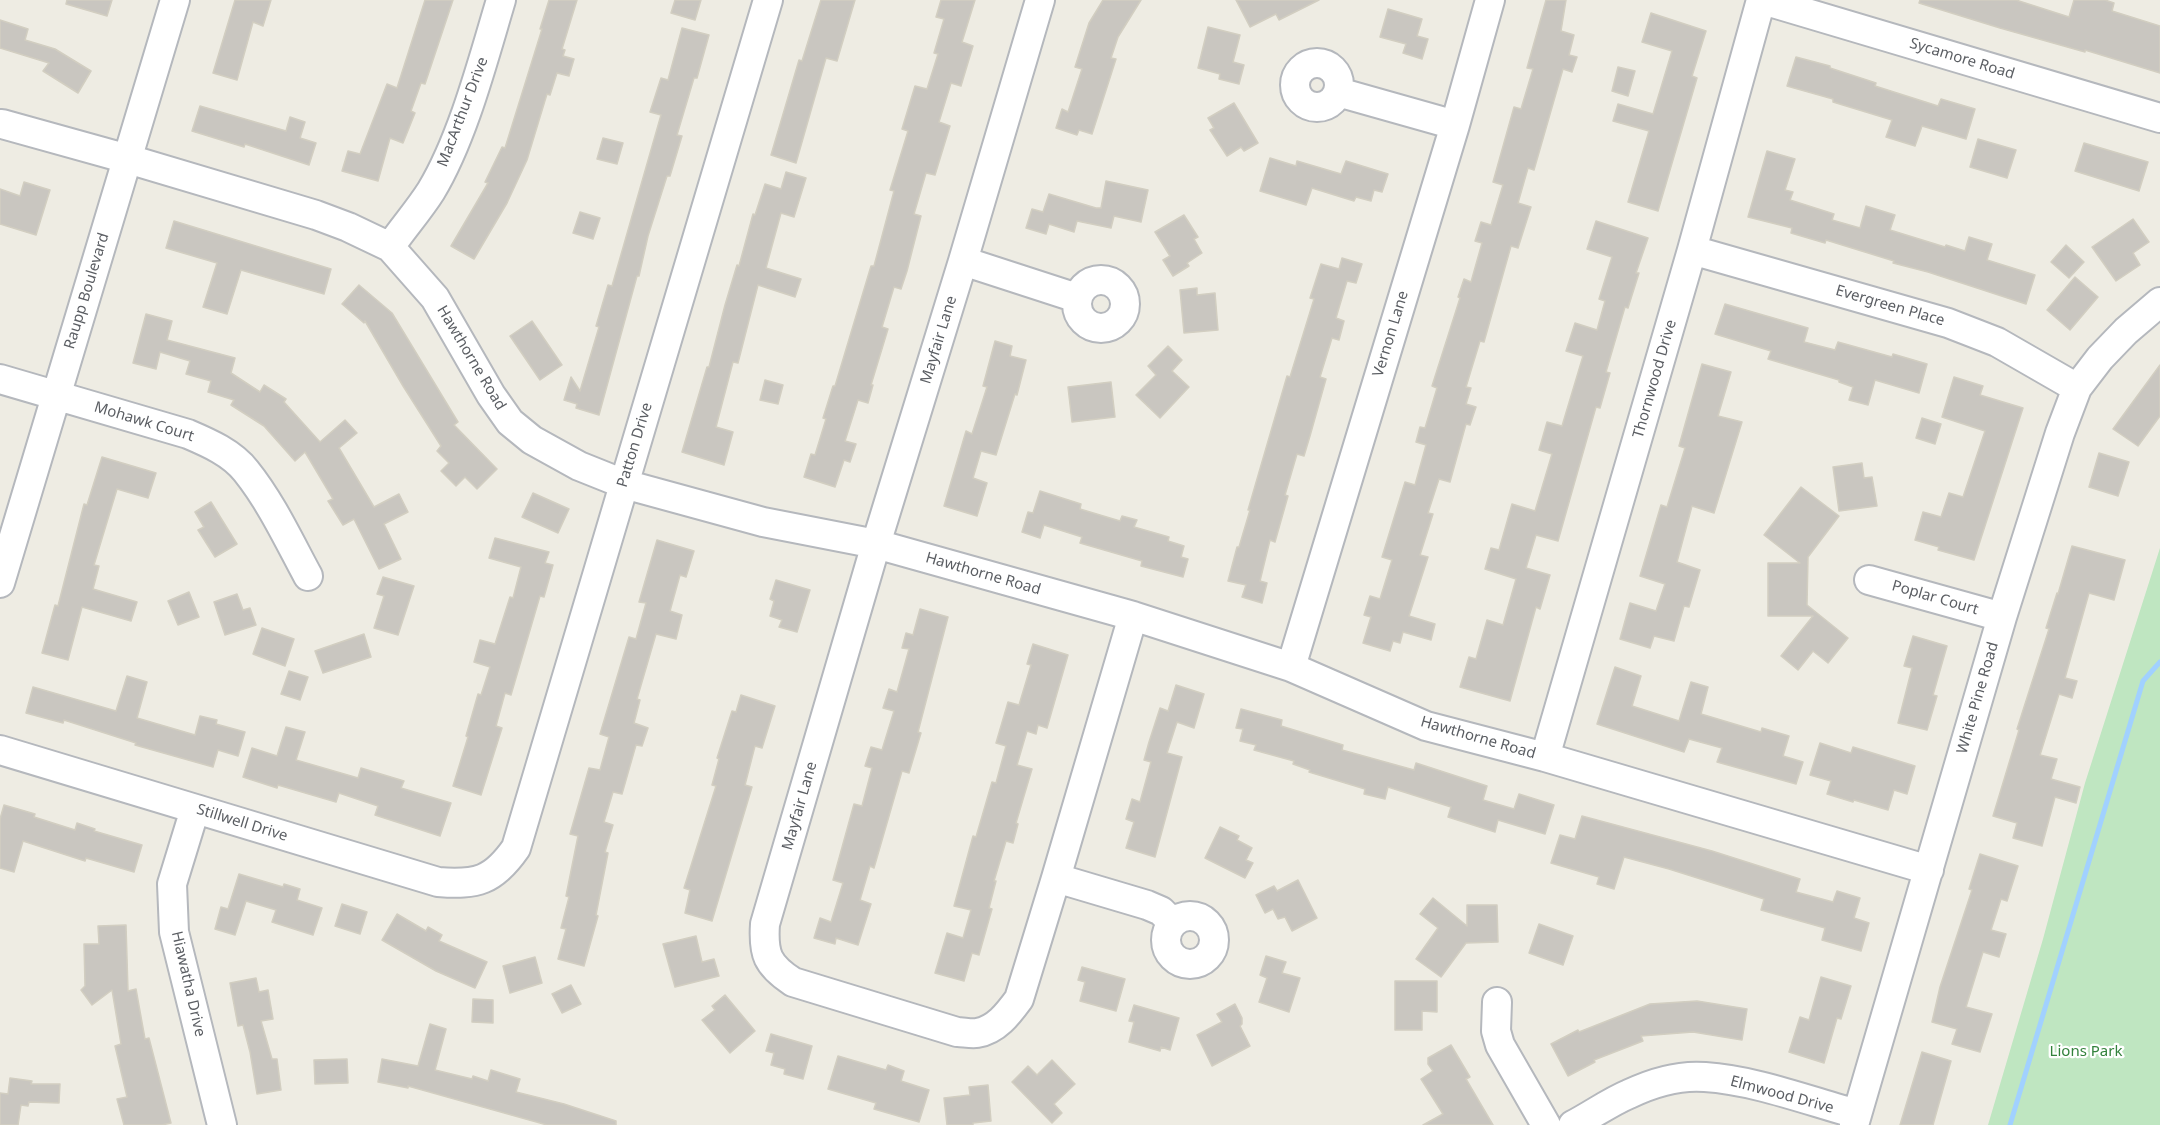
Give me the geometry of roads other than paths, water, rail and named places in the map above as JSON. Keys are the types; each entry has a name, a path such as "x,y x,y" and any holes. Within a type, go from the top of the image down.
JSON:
{"street":[{"name":"Raupp Boulevard","path":"0,583 175,0"},
{"name":"MacArthur Drive","path":"390,247 431,190 452,147 474,87 501,0"},
{"name":"Patton Drive","path":"492,888 516,848 768,0"},
{"name":"Mayfair Lane","path":"1040,0 876,544 765,924 763,945 768,960 779,973 793,982 957,1032 976,1033 993,1027 1007,1016 1019,999 1132,616"},
{"name":"Vernon Lane","path":"1291,667 1455,125 1490,0"},
{"name":"Sycamore Road","path":"1762,0 2160,118"},
{"name":"Thornwood Drive","path":"1545,757 1762,0"},
{"path":"1338,92 1455,125"},
{"name":"Hawthorne Road","path":"2,124 316,215 390,247 435,298 491,395 510,422 532,440 579,466 624,484 754,519 876,544 1132,616 1291,667 1426,726 1545,757 1929,870"},
{"name":"Evergreen Place","path":"1692,250 1948,323 1997,342 2078,388"},
{"path":"963,261 1077,298"},
{"name":"White Pine Road","path":"1855,1120 2002,617 2060,433 2078,388 2100,358 2119,337 2160,302"},
{"name":"Mohawk Court","path":"0,379 188,434 210,443 245,470 262,494 308,576"},
{"name":"Poplar Court","path":"1869,579 2002,617"},
{"name":"Stillwell Drive","path":"0,750 438,882 492,888"},
{"name":"Hiawatha Drive","path":"195,809 172,884 174,932 222,1125"},
{"path":"1056,878 1147,905 1161,911 1173,923"},
{"path":"1497,1002 1496,1031 1500,1045 1546,1125"},
{"name":"Elmwood Drive","path":"1573,1125 1630,1093 1659,1083 1704,1077 1738,1081 1855,1120"}],"waterway":[{"path":"2010,1125 2143,681 2160,662"}],"park label":[{"name":"Lions Park","path":"2086,1052"}]}
